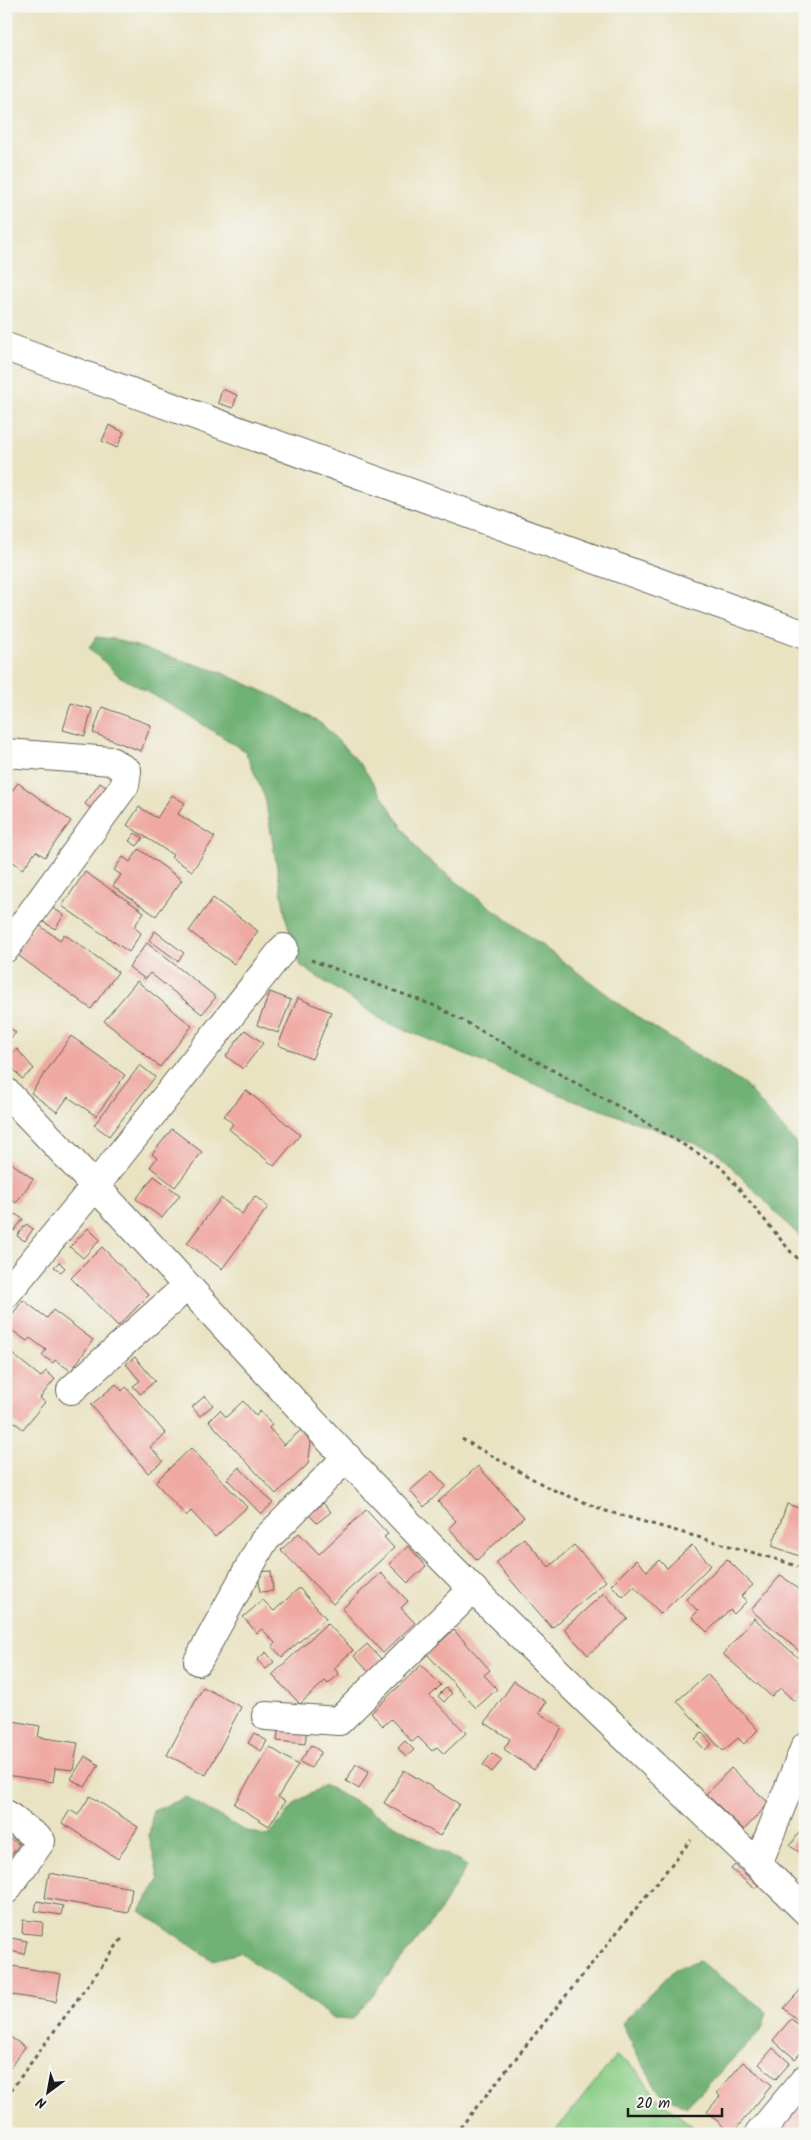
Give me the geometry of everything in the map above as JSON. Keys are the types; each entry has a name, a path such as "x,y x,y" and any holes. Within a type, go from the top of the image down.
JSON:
{"street":[{"path":"6,347 805,635"},
{"path":"6,753 111,761 127,771 125,785 6,948"},
{"path":"6,1294 96,1185 284,948"},
{"path":"6,1092 96,1185 187,1286 473,1589 626,1740 805,1910"},
{"path":"71,1390 187,1286"},
{"path":"198,1661 263,1542 347,1457"},
{"path":"266,1716 339,1721 473,1589"},
{"path":"758,1864 805,1747"},
{"path":"6,1814 41,1841 6,1890"},
{"path":"759,2134 805,2079"}],"path":[{"path":"284,948 438,1007 623,1109 721,1167 791,1252 805,1265"},
{"path":"462,1439 549,1488 606,1511 805,1569"},
{"path":"455,2134 709,1817"},
{"path":"6,2097 123,1937"}],"green space":[{"path":"96,637 113,639 220,672 278,698 323,725 362,766 421,855 640,1019 745,1085 805,1154 805,1242 716,1151 563,1096 384,1021 301,966 286,919 265,798 245,751 170,704 119,676 89,648"},
{"path":"325,1785 467,1866 435,1918 353,2019 334,2018 240,1953 212,1960 140,1911 159,1880 149,1836 153,1811 186,1797 243,1830 268,1836 298,1801"},
{"path":"699,1961 767,2012 762,2029 686,2107 659,2092 634,2049 622,2023 675,1969"},
{"path":"616,2056 636,2069 656,2097 702,2134 553,2134"}],"building":[{"path":"222,389 237,395 233,408 218,403"},
{"path":"109,425 124,432 117,448 102,441"},
{"path":"71,703 92,709 85,736 63,730"},
{"path":"102,707 151,725 141,751 93,733"},
{"path":"18,783 71,821 45,857 36,851 23,869 6,857 6,799"},
{"path":"100,783 109,789 93,810 85,804"},
{"path":"172,795 185,803 178,814 215,837 192,871 171,857 173,855 127,825 139,807 157,818"},
{"path":"135,833 143,838 137,846 129,841"},
{"path":"139,849 182,880 156,916 113,886 121,875 114,870 123,857 130,862"},
{"path":"85,872 144,912 134,927 141,933 129,952 62,906"},
{"path":"213,898 258,931 234,964 189,931"},
{"path":"51,907 64,915 55,929 42,921"},
{"path":"36,923 60,940 64,934 118,972 91,1009 15,953"},
{"path":"155,931 184,953 178,961 149,940"},
{"path":"147,943 216,997 202,1014 150,973 145,979 129,967"},
{"path":"137,981 192,1026 160,1067 104,1021"},
{"path":"270,992 291,1000 278,1033 257,1025"},
{"path":"298,998 331,1012 312,1059 278,1045"},
{"path":"6,1024 16,1033 6,1042"},
{"path":"245,1030 263,1043 243,1069 226,1056"},
{"path":"71,1036 125,1075 96,1116 68,1097 57,1112 31,1093"},
{"path":"17,1049 34,1069 22,1079 6,1060"},
{"path":"140,1065 155,1077 109,1136 94,1125"},
{"path":"246,1090 300,1135 274,1166 229,1129 233,1124 224,1116"},
{"path":"172,1129 202,1152 175,1187 150,1167 157,1158 152,1154"},
{"path":"6,1159 33,1179 16,1203 6,1196"},
{"path":"154,1176 180,1195 162,1218 136,1199"},
{"path":"255,1196 268,1207 222,1269 187,1243 221,1198 242,1214"},
{"path":"15,1214 23,1219 14,1231 7,1226"},
{"path":"26,1224 33,1229 25,1241 17,1236"},
{"path":"88,1228 100,1240 83,1258 70,1247"},
{"path":"102,1247 149,1295 118,1326 71,1278"},
{"path":"59,1262 65,1268 61,1272 54,1267"},
{"path":"23,1300 47,1318 53,1310 93,1340 71,1371 55,1360 53,1363 42,1355 46,1350 30,1338 27,1341 6,1326 6,1323"},
{"path":"6,1349 41,1377 46,1371 55,1379 40,1398 45,1402 23,1429 6,1416"},
{"path":"135,1357 155,1381 140,1394 133,1386 140,1381 126,1364"},
{"path":"116,1384 122,1391 126,1387 166,1434 150,1447 163,1461 148,1473 91,1405"},
{"path":"205,1396 213,1405 200,1416 192,1407"},
{"path":"243,1401 256,1416 260,1411 272,1425 269,1428 284,1445 301,1430 311,1443 308,1464 276,1494 209,1421 220,1410 226,1417"},
{"path":"805,1414 805,1430 800,1429"},
{"path":"191,1448 247,1507 215,1537 191,1511 186,1516 155,1482"},
{"path":"478,1466 524,1517 477,1560 449,1528 456,1521 438,1502"},
{"path":"239,1467 273,1503 261,1514 227,1479"},
{"path":"432,1471 446,1486 424,1507 410,1491"},
{"path":"323,1503 331,1512 317,1523 309,1515"},
{"path":"787,1504 805,1510 805,1558 772,1546"},
{"path":"366,1510 388,1534 384,1537 394,1548 333,1604 281,1550 299,1533 319,1554"},
{"path":"524,1538 549,1567 574,1545 606,1581 552,1628 496,1563"},
{"path":"692,1545 711,1565 661,1614 634,1586 623,1597 611,1585 636,1560 647,1571 659,1560 667,1568"},
{"path":"408,1546 426,1566 408,1583 389,1564"},
{"path":"727,1559 753,1585 741,1596 747,1601 734,1614 730,1610 707,1632 692,1617 698,1611 686,1599"},
{"path":"271,1571 273,1591 260,1592 258,1572"},
{"path":"381,1573 408,1601 401,1608 415,1623 383,1653 342,1609"},
{"path":"781,1575 805,1595 804,1655 751,1610"},
{"path":"299,1588 326,1618 282,1657 272,1646 275,1643 262,1629 257,1633 243,1617 263,1600 274,1611"},
{"path":"604,1593 628,1619 588,1655 564,1629"},
{"path":"754,1618 805,1664 805,1689 794,1701 780,1688 772,1697 723,1654"},
{"path":"327,1623 353,1650 334,1668 339,1674 328,1684 325,1681 300,1704 272,1675"},
{"path":"454,1630 490,1670 484,1675 497,1689 476,1708 427,1654"},
{"path":"367,1644 383,1661 370,1673 354,1656"},
{"path":"266,1652 274,1662 266,1669 257,1660"},
{"path":"421,1665 441,1685 430,1696 466,1733 444,1754 437,1747 432,1751 418,1737 412,1742 391,1719 383,1726 371,1713"},
{"path":"707,1674 758,1730 744,1744 738,1738 723,1751 677,1701"},
{"path":"514,1681 546,1702 539,1713 562,1728 534,1770 504,1749 510,1739 485,1723"},
{"path":"203,1687 241,1707 206,1775 167,1755"},
{"path":"446,1688 452,1693 444,1702 438,1696"},
{"path":"13,1721 40,1726 38,1737 78,1743 73,1770 55,1768 53,1782 6,1775"},
{"path":"279,1725 307,1729 305,1744 277,1741"},
{"path":"254,1733 267,1741 261,1751 248,1743"},
{"path":"702,1733 712,1744 705,1750 695,1739"},
{"path":"405,1741 414,1750 406,1757 398,1748"},
{"path":"311,1745 321,1752 311,1768 300,1762"},
{"path":"270,1747 298,1765 278,1797 285,1801 269,1826 234,1804"},
{"path":"492,1753 502,1760 492,1772 483,1765"},
{"path":"85,1756 99,1765 85,1787 71,1779"},
{"path":"356,1764 369,1771 359,1789 346,1781"},
{"path":"731,1768 769,1803 744,1830 706,1794"},
{"path":"404,1770 459,1804 440,1836 384,1803"},
{"path":"90,1796 138,1827 118,1859 62,1823 70,1810 78,1815"},
{"path":"805,1824 805,1856 790,1846"},
{"path":"6,1836 19,1844 6,1863"},
{"path":"735,1865 758,1885 755,1889 731,1869"},
{"path":"49,1873 132,1888 128,1913 45,1898"},
{"path":"37,1901 63,1906 61,1915 35,1911"},
{"path":"23,1920 43,1922 42,1935 22,1933"},
{"path":"6,1937 27,1941 24,1954 6,1950"},
{"path":"6,1965 61,1974 56,2002 6,1994"},
{"path":"805,1985 805,2027 784,2008"},
{"path":"791,2019 805,2031 805,2048 795,2059 773,2040"},
{"path":"6,2034 25,2047 6,2073"},
{"path":"773,2048 790,2063 776,2079 759,2064"},
{"path":"743,2062 772,2085 732,2134 707,2112 720,2096 717,2093"},
{"path":"803,2103 805,2105 805,2134 775,2134"}]}
